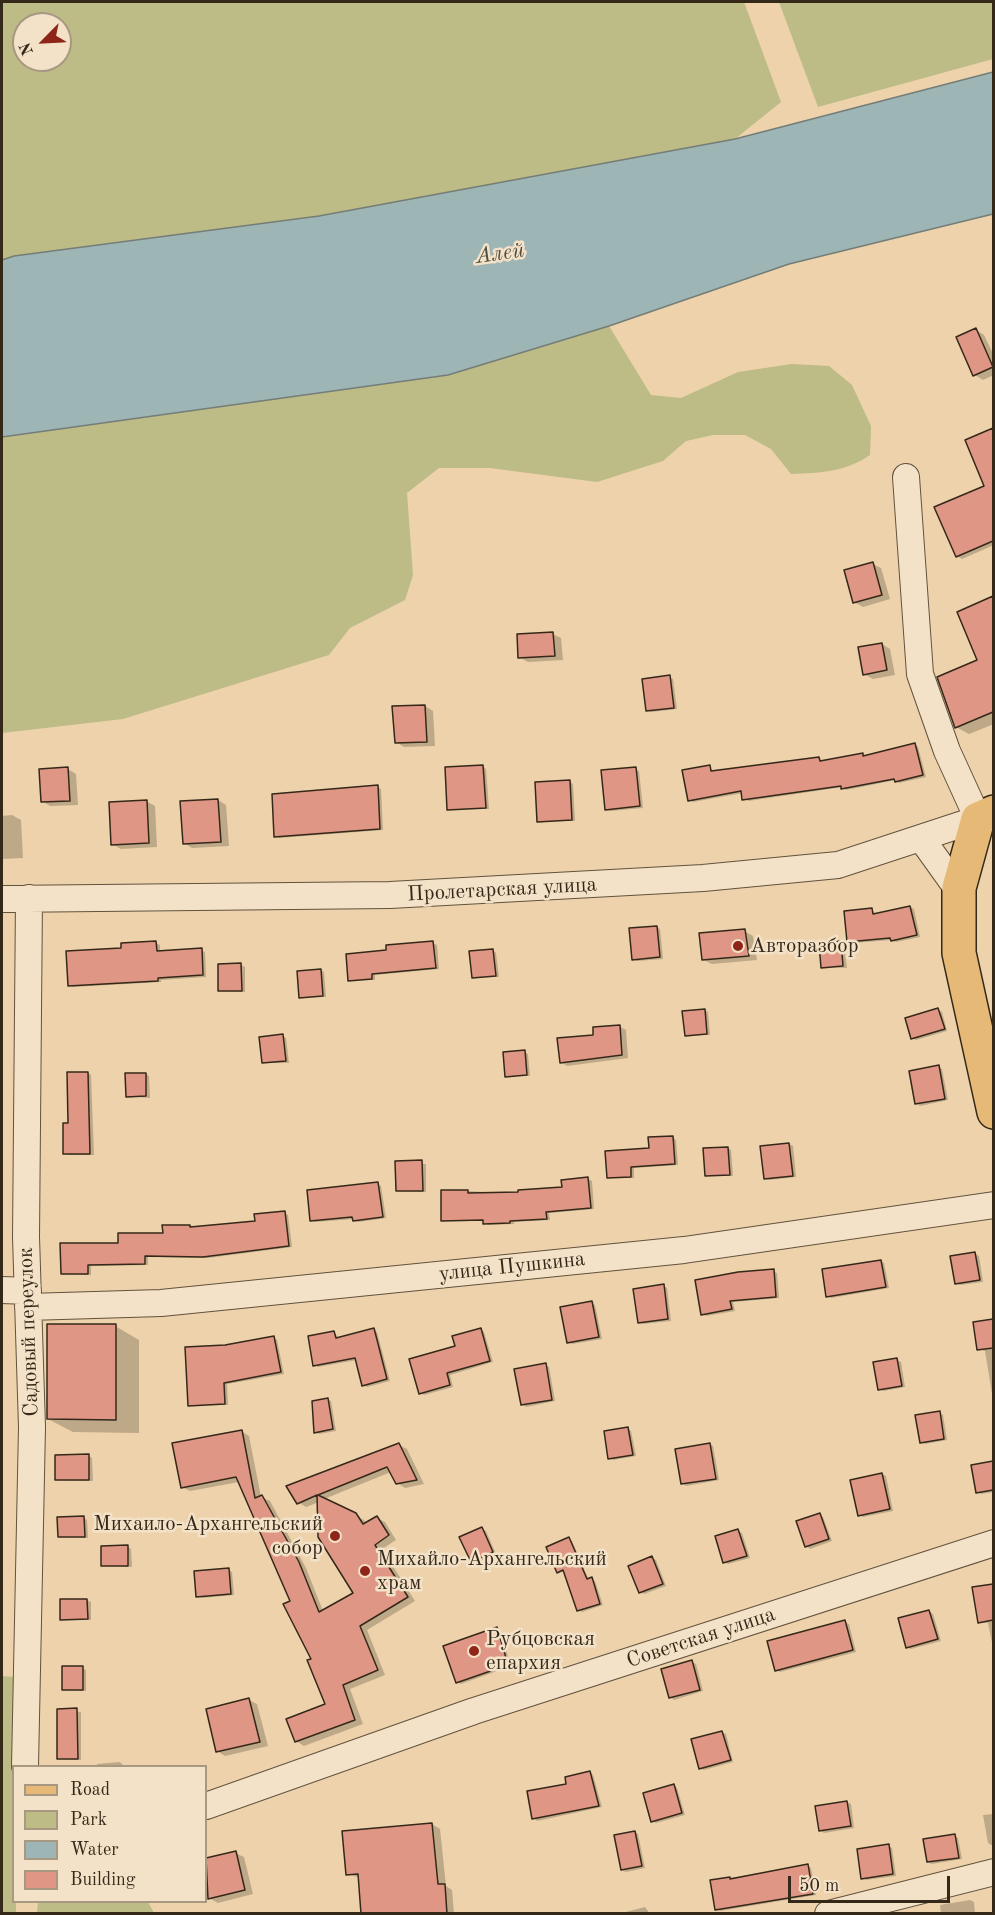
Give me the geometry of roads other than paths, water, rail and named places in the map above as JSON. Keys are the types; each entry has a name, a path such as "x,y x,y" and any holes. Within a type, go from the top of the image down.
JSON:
{"main road":[{"path":"986,815 959,891 959,953 993,1112"}],"street":[{"path":"906,477 920,674 947,751 986,815"},
{"name":"Пролетарская улица","path":"2,899 390,895 703,879 838,865 986,815"},
{"path":"921,838 959,891"},
{"name":"Садовый переулок","path":"25,1765 32,1427 28,1299 29,898"},
{"name":"улица Пушкина","path":"2,1290 28,1299 161,1303 684,1250 993,1205"},
{"name":"Советская улица","path":"207,1806 452,1719 993,1543"},
{"path":"828,1914 993,1872"}],"water":[{"name":"Алей","path":"993,72 993,214 789,264 609,326 448,375 2,437 2,260 14,256 319,216 735,139"}],"place":[{"name":"Авторазбор","path":"738,946"},
{"name":"Михаило-Архангельский собор","path":"335,1536"},
{"name":"Михайло-Архангельский храм","path":"365,1571"},
{"name":"Рубцовская епархия","path":"474,1651"}]}
